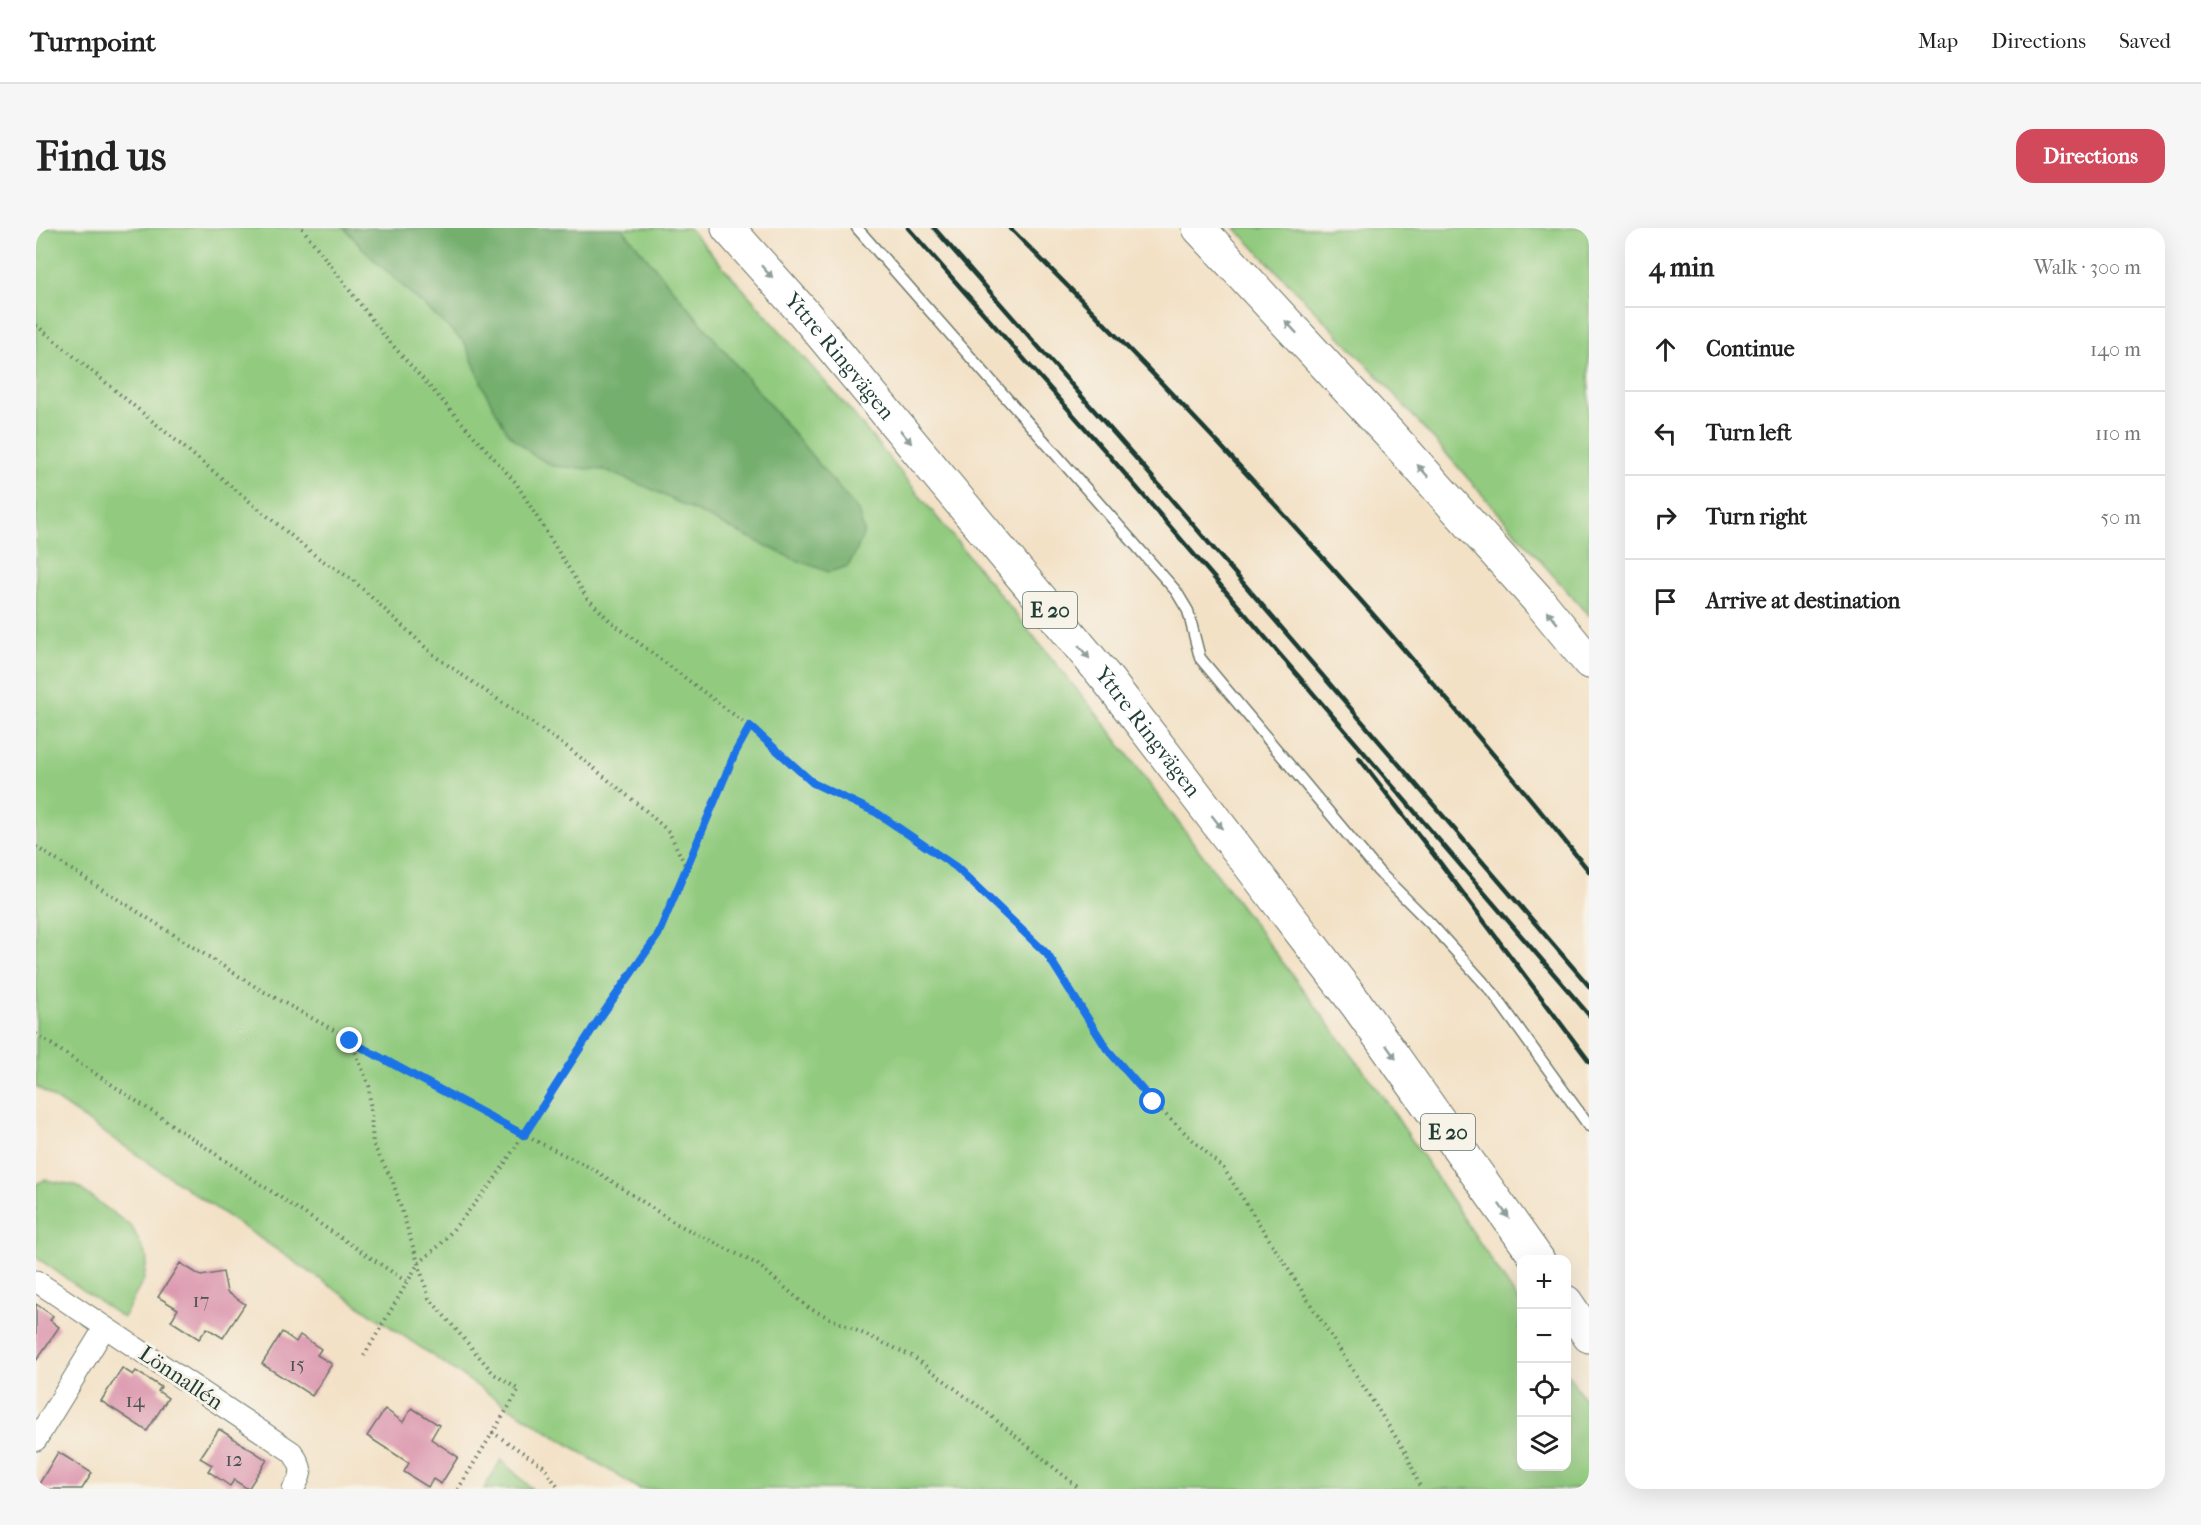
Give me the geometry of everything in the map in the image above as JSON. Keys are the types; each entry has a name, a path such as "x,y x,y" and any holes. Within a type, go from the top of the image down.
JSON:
{"highway":[{"name":"Yttre Ringvägen","path":"728,228 803,312 1107,679 1357,1005 1534,1255"},
{"path":"1199,228 1394,439 1539,601 1589,662"},
{"path":"1571,1309 1589,1336"}],"street":[{"name":"Lönnallén","path":"36,1281 292,1452 301,1466 300,1478 293,1489"},
{"path":"36,1440 105,1327"}],"lane":[{"path":"857,228 1176,591 1188,611 1200,658 1378,871 1431,924 1493,993 1589,1126"}],"path":[{"path":"302,228 386,338 516,483 587,598 610,621 750,726 813,783 877,813 956,867 1047,954 1107,1049 1153,1102 1224,1169 1406,1453 1421,1489"},
{"path":"36,325 318,557 353,580 436,657 570,748 645,810 669,831 686,867"},
{"path":"364,1356 418,1264 441,1244 492,1183 595,1025 658,935 735,753 750,726"},
{"path":"36,847 259,988 350,1041 524,1135 593,1169 675,1223 757,1264 810,1309 912,1356 990,1415 1080,1489"},
{"path":"36,1034 407,1282"},
{"path":"350,1041 369,1086 373,1144 393,1182 429,1298 494,1374 519,1390 458,1489"},
{"path":"492,1432 543,1466 558,1488"}],"green space":[{"path":"36,228 689,228 850,410 1104,723 1384,1098 1517,1299 1517,1471 1571,1471 1571,1379 1589,1406 1589,1489 639,1489 498,1400 36,1086"},
{"path":"344,228 622,228 858,511 864,531 848,566 829,572 791,558 649,488 604,470 553,466 533,455 508,433 486,393 465,343 367,253"},
{"path":"1235,228 1589,228 1589,616 1377,375"},
{"path":"45,1180 75,1185 132,1227 147,1258 144,1279 123,1318 36,1257 36,1184"},
{"path":"501,1460 532,1489 484,1489"}],"building":[{"path":"180,1263 201,1276 223,1272 227,1292 245,1304 223,1338 207,1328 199,1339 171,1321 178,1309 158,1297"},
{"path":"36,1304 53,1316 50,1320 59,1327 36,1361"},
{"path":"282,1332 296,1342 300,1335 321,1349 317,1355 332,1364 312,1396 262,1364"},
{"path":"122,1368 133,1375 136,1371 161,1387 158,1391 168,1398 147,1431 101,1401"},
{"path":"412,1408 439,1425 431,1439 458,1457 441,1484 433,1479 428,1487 404,1472 409,1463 367,1436 385,1409 403,1422"},
{"path":"219,1429 267,1460 248,1489 234,1480 230,1486 208,1471 212,1465 200,1458"},
{"path":"58,1452 92,1473 82,1489 36,1489"}],"railway":[{"path":"908,228 1107,453 1589,1015"},
{"path":"934,228 1135,457 1589,986"},
{"path":"1010,228 1236,462 1451,704 1589,871"},
{"path":"1359,758 1589,1061"}],"route":[{"path":"350,1041 524,1135 595,1025 658,935 735,753 750,726 813,783 877,813 956,867 1047,954 1107,1049 1153,1102"}]}
